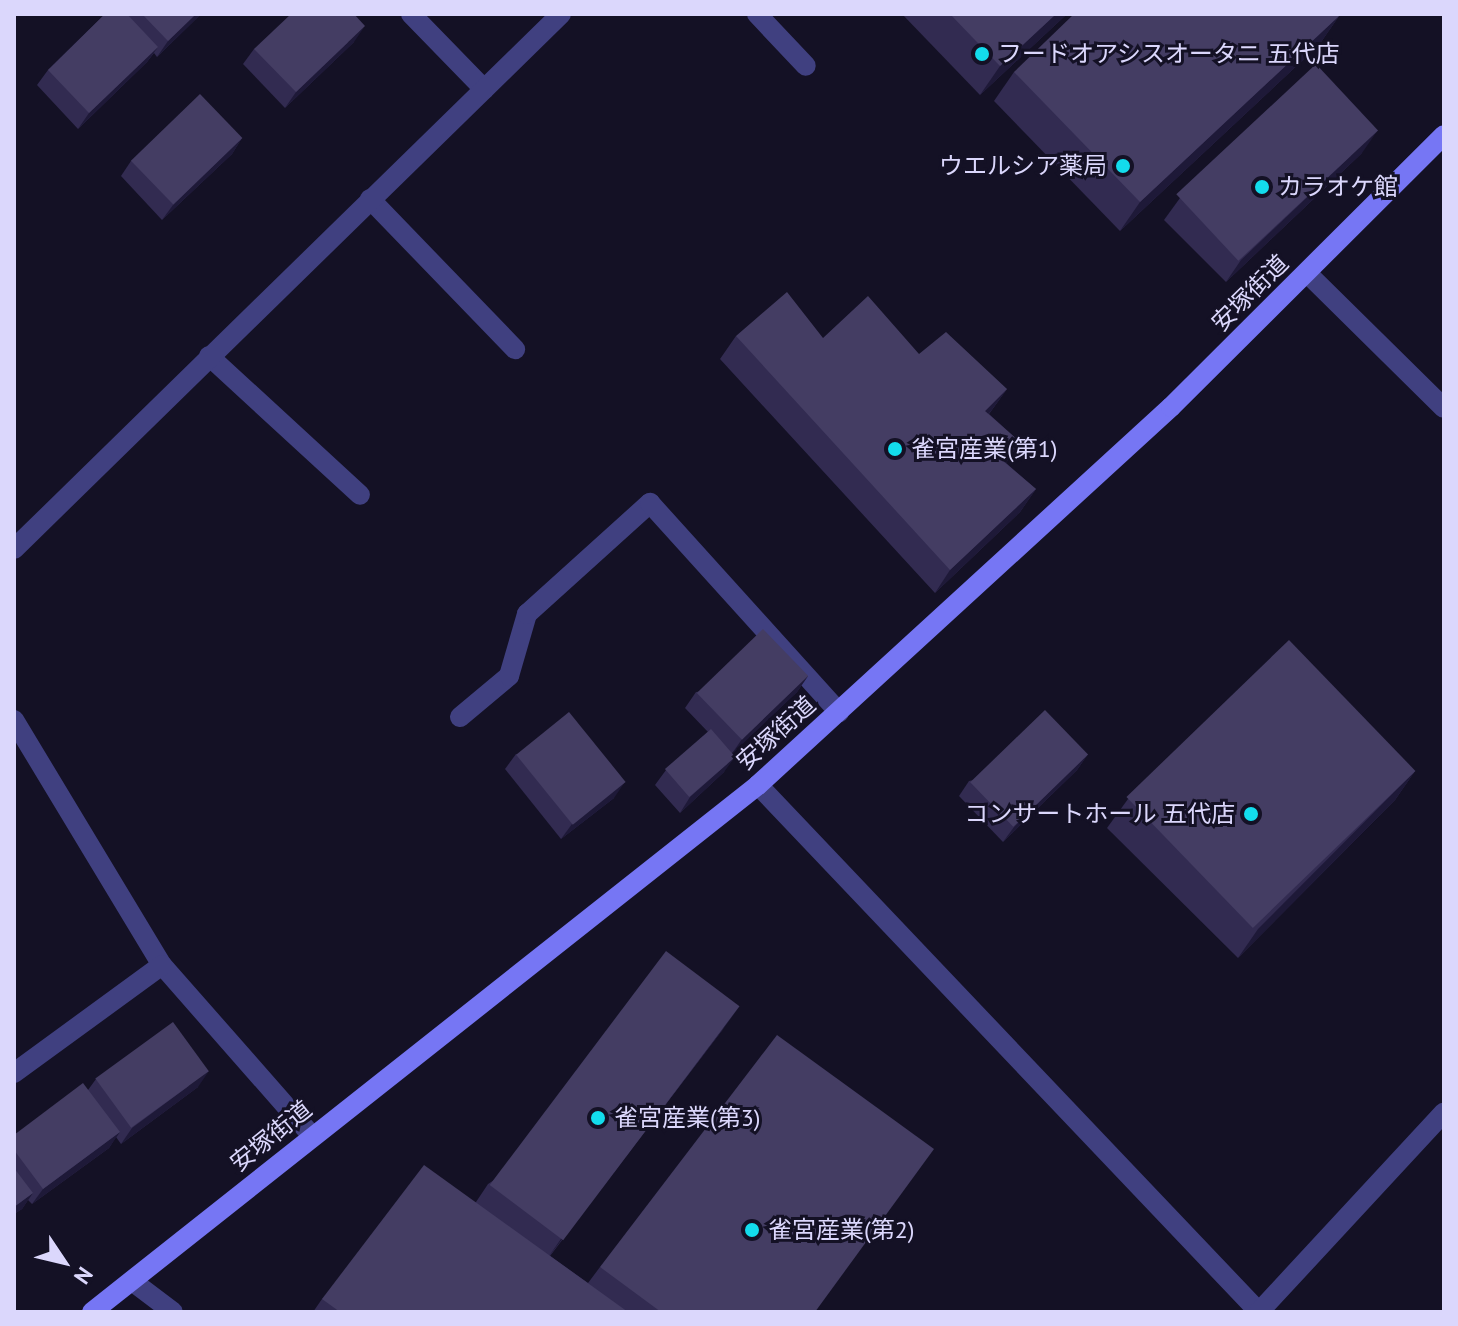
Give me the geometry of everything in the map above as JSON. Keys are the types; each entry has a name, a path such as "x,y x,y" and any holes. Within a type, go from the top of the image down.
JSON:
{"main road":[{"name":"安塚街道","path":"92,1312 758,785 1307,273 1444,135"}],"street":[{"path":"411,14 484,89"},
{"path":"14,549 561,14"},
{"path":"757,14 806,66"},
{"path":"370,199 515,349"},
{"path":"1307,273 1444,408"},
{"path":"209,356 360,495"},
{"path":"460,717 509,676 527,614 650,503 839,712"},
{"path":"14,720 162,965 312,1136"},
{"path":"758,785 1259,1312 1444,1112"},
{"path":"14,1073 162,965"},
{"path":"132,1281 173,1312"}],"building":[{"path":"105,14 127,14 158,47 89,113 48,70"},
{"path":"142,14 196,14 168,41"},
{"path":"291,14 354,14 365,26 296,92 254,49"},
{"path":"950,14 1056,14 1000,66"},
{"name":"ウエルシア薬局","path":"1074,14 1339,16 1140,202 1014,72"},
{"name":"カラオケ館","path":"1316,64 1378,131 1238,261 1176,194"},
{"path":"200,94 242,138 173,205 131,161"},
{"name":"雀宮産業(第1)","path":"787,292 823,338 868,296 919,354 946,332 1007,389 985,411 1020,442 1002,460 1036,489 950,570 736,336"},
{"path":"763,629 808,676 742,740 697,693"},
{"name":"コンサートホール 五代店","path":"1289,640 1415,771 1253,928 1126,797"},
{"path":"1045,710 1088,755 1013,827 970,782"},
{"path":"569,712 626,782 573,825 516,755"},
{"path":"711,729 735,757 689,797 665,769"},
{"name":"雀宮産業(第3)","path":"666,951 739,1006 563,1240 490,1185"},
{"path":"173,1022 209,1071 131,1128 95,1078"},
{"name":"雀宮産業(第2)","path":"777,1035 934,1149 815,1312 661,1312 600,1267"},
{"path":"83,1083 120,1132 43,1189 14,1150 14,1135"},
{"path":"424,1165 628,1312 340,1312 322,1299"},
{"path":"14,1168 33,1193 14,1207"}],"place":[{"name":"フードオアシスオータニ 五代店","path":"982,54"},
{"name":"ウエルシア薬局","path":"1123,166"},
{"name":"カラオケ館","path":"1262,187"},
{"name":"雀宮産業(第1)","path":"895,449"},
{"name":"コンサートホール 五代店","path":"1251,814"},
{"name":"雀宮産業(第3)","path":"598,1118"},
{"name":"雀宮産業(第2)","path":"752,1230"}]}
